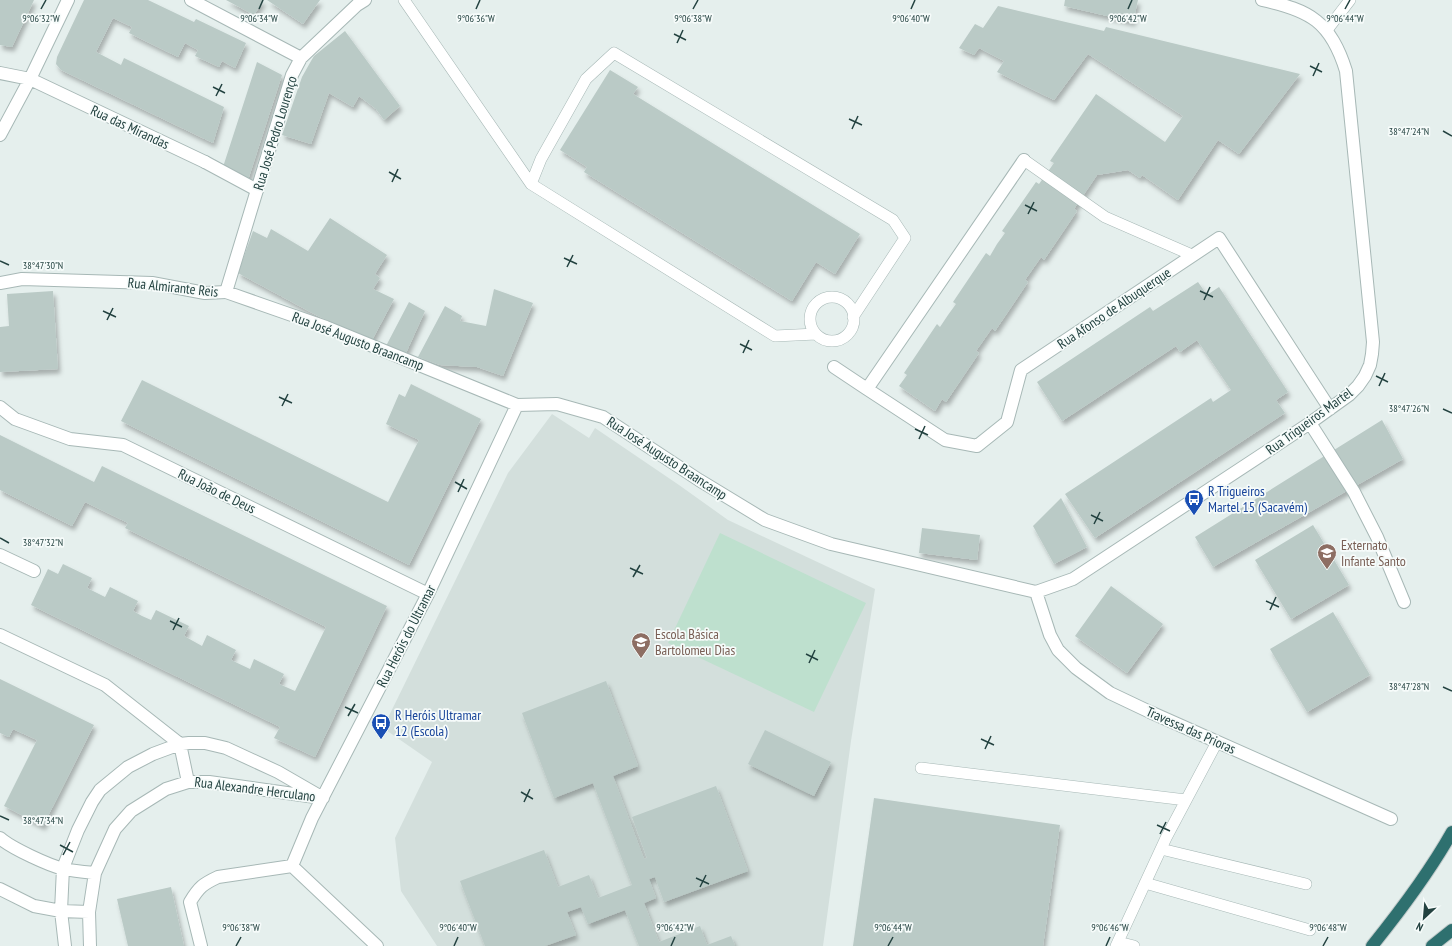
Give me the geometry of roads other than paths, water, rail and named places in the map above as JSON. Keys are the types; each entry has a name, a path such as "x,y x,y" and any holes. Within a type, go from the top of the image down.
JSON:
{"highway":[{"path":"1372,946 1403,907 1452,832"},
{"path":"1432,946 1452,930"}],"street":[{"path":"0,135 30,79 68,0"},
{"path":"192,0 302,58"},
{"name":"Rua José Pedro Lourenço","path":"226,292 292,75 302,58 357,5 365,0"},
{"name":"Rua Trigueiros Martel","path":"1036,592 1073,579 1310,423 1358,386 1370,366 1372,354 1372,335 1346,71 1341,53 1327,30 1311,16 1287,6 1262,0"},
{"name":"Rua das Mirandas","path":"0,73 30,79 205,162 257,190"},
{"path":"867,389 1024,160"},
{"name":"Rua Afonso de Albuquerque","path":"834,367 945,440 977,446 1007,422 1021,370 1218,238 1330,409"},
{"name":"Rua Almirante Reis","path":"0,283 22,279 145,283 205,293 226,292"},
{"name":"Rua José Augusto Braancamp","path":"226,292 326,327 517,405 557,404 603,417 699,480 765,520 831,544 1036,592"},
{"name":"Rua Heróis do Ultramar","path":"292,866 312,818 428,594 517,405"},
{"name":"Rua João de Deus","path":"0,407 15,419 70,439 123,446 428,594"},
{"path":"1310,423 1354,492 1377,537 1404,602"},
{"path":"0,555 34,571"},
{"name":"Travessa das Prioras","path":"1036,592 1050,635 1058,650 1076,668 1110,693 1391,819"},
{"path":"0,635 104,685 180,744"},
{"name":"Rua Alexandre Herculano","path":"205,743 226,748 278,772 323,798 209,782 188,782 180,744 205,743"},
{"path":"65,946 61,911 63,868 78,830 92,802 100,790 128,767 153,754 180,744"},
{"path":"90,946 89,912 95,873 115,828 131,811 166,789 188,782"},
{"path":"0,838 15,848 63,868 95,873"},
{"path":"201,946 190,902 198,890 207,882 218,878 292,866 377,946"},
{"path":"0,889 34,906 61,911 89,912"}],"lane":[{"path":"404,0 531,184 775,336 816,334"},
{"path":"1327,30 1350,0"},
{"path":"531,184 541,159 586,78 614,53 893,220 905,238 853,317"},
{"path":"1024,160 1105,217 1192,255"},
{"path":"836,298 842,300 847,305 853,317 851,330 841,339 835,341 828,341 816,334 812,329 810,316 817,304 822,300 836,298"},
{"path":"1134,946 1117,944 1161,849 1217,742"},
{"path":"921,768 1186,800"},
{"path":"1161,849 1306,884"},
{"path":"1145,883 1310,930"}],"place":[{"name":"R Trigueiros Martel 15 (Sacavém)","path":"1194,516"},
{"name":"Externato Infante Santo","path":"1327,570"},
{"name":"Escola Básica Bartolomeu Dias","path":"641,659"},
{"name":"R Heróis Ultramar 12 (Escola)","path":"381,740"}]}
